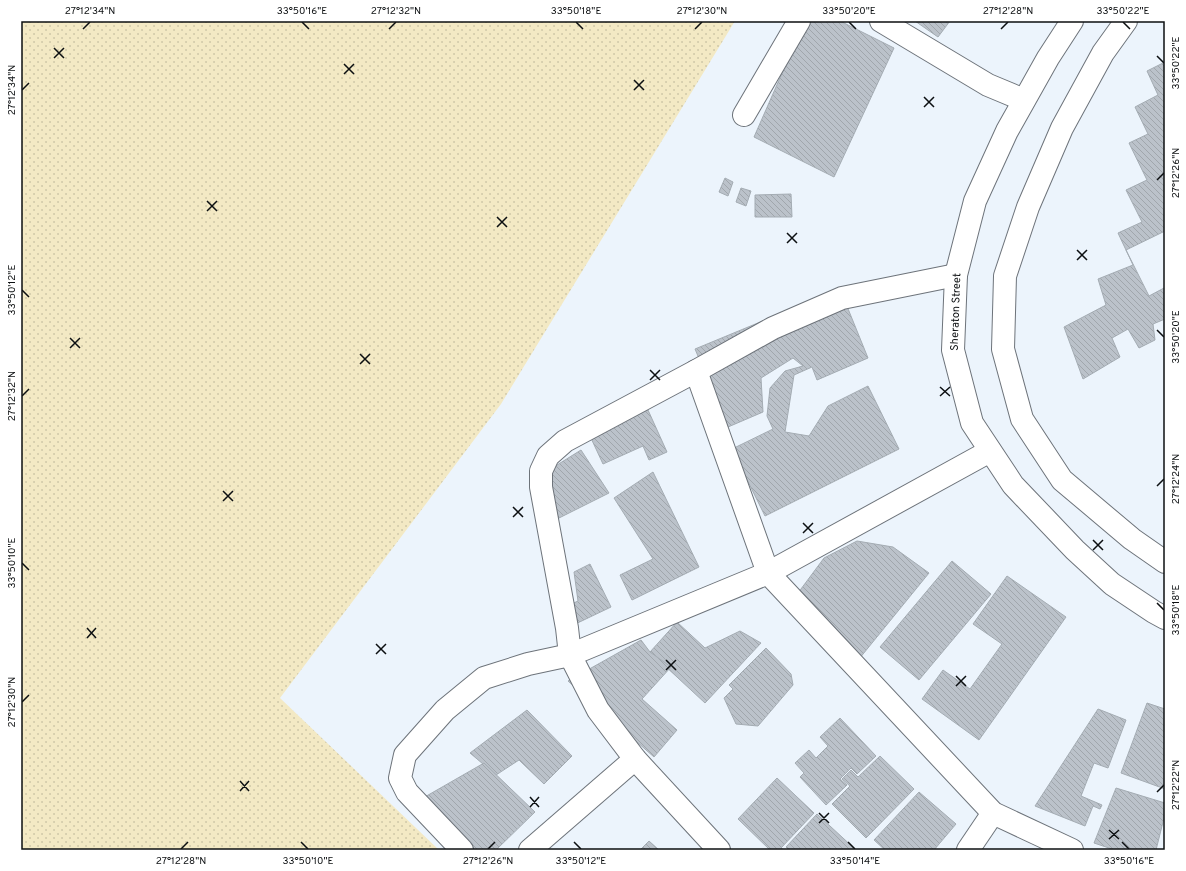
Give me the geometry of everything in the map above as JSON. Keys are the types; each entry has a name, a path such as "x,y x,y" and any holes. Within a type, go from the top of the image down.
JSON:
{"street":[{"path":"744,115 799,21"},
{"path":"881,21 988,84 1024,100"},
{"name":"Sheraton Street","path":"1072,21 1048,58 1007,131 975,201 956,275 953,350 972,422 1013,486 1075,550 1112,584 1165,618"},
{"path":"1126,21 1104,53 1062,128 1028,207 1005,276 1003,349 1022,419 1062,480 1132,539 1165,562"},
{"path":"719,850 635,758 598,710 570,655 567,628 541,487 541,470 548,456 565,441 696,372 773,328 842,298 956,275"},
{"path":"696,372 768,573 993,813 1072,850"},
{"path":"462,850 407,792 400,778 405,755 445,710 484,678 528,664 570,655 768,573 990,451"},
{"path":"530,850 635,758"},
{"path":"968,850 993,813"}],"sand":[{"path":"21,21 735,21 501,404 280,698 439,850 21,850"}],"building":[{"path":"805,21 840,21 894,48 834,177 754,137"},
{"path":"915,21 950,21 938,37"},
{"path":"1165,62 1165,231 1126,250 1149,296 1164,288 1165,319 1153,324 1155,340 1139,348 1128,329 1112,338 1120,357 1083,379 1064,327 1106,305 1098,279 1133,265 1118,233 1142,222 1126,190 1147,180 1129,143 1148,134 1135,107 1158,95 1147,71"},
{"path":"725,178 733,182 728,196 719,192"},
{"path":"741,188 751,191 746,206 736,202"},
{"path":"791,194 792,217 755,217 755,195"},
{"path":"840,289 868,358 817,380 812,367 794,375 785,432 809,436 828,406 868,386 899,449 765,516 732,449 773,429 767,416 770,388 785,371 803,366 793,358 761,378 763,412 728,427 695,349"},
{"path":"648,410 667,452 649,460 643,446 603,464 590,436"},
{"path":"581,450 609,493 553,521 549,470"},
{"path":"653,472 699,567 632,600 620,575 653,559 614,498"},
{"path":"857,541 893,547 929,573 859,659 798,593 824,558"},
{"path":"952,561 991,594 919,680 880,647"},
{"path":"590,564 611,607 567,628 563,608 578,601 574,572"},
{"path":"1007,576 1066,617 979,740 922,699 943,670 970,689 1002,644 973,624"},
{"path":"677,622 705,648 740,631 761,643 705,703 650,652"},
{"path":"641,640 650,652 671,667 642,699 677,730 654,757 568,681"},
{"path":"766,648 791,674 793,685 758,726 736,724 724,698 733,689 729,685"},
{"path":"1147,703 1165,709 1165,789 1121,773"},
{"path":"1098,709 1126,720 1108,768 1094,763 1081,796 1102,805 1100,809 1093,806 1085,826 1035,806"},
{"path":"527,710 572,756 544,784 519,760 496,775 470,753"},
{"path":"840,718 876,756 857,774 851,768 840,779 847,785 826,805 800,777 804,773 795,763 809,750 816,758 828,746 820,737"},
{"path":"880,756 914,789 866,838 832,804 850,786 842,779 851,770 858,777"},
{"path":"484,763 535,812 496,850 473,850 423,798"},
{"path":"777,778 814,813 781,848 784,850 770,850 738,819"},
{"path":"1116,788 1165,803 1165,814 1156,850 1115,850 1094,843"},
{"path":"919,792 956,824 934,850 885,850 874,840"},
{"path":"817,814 856,850 789,850 786,847"},
{"path":"649,841 659,850 640,850"}]}
